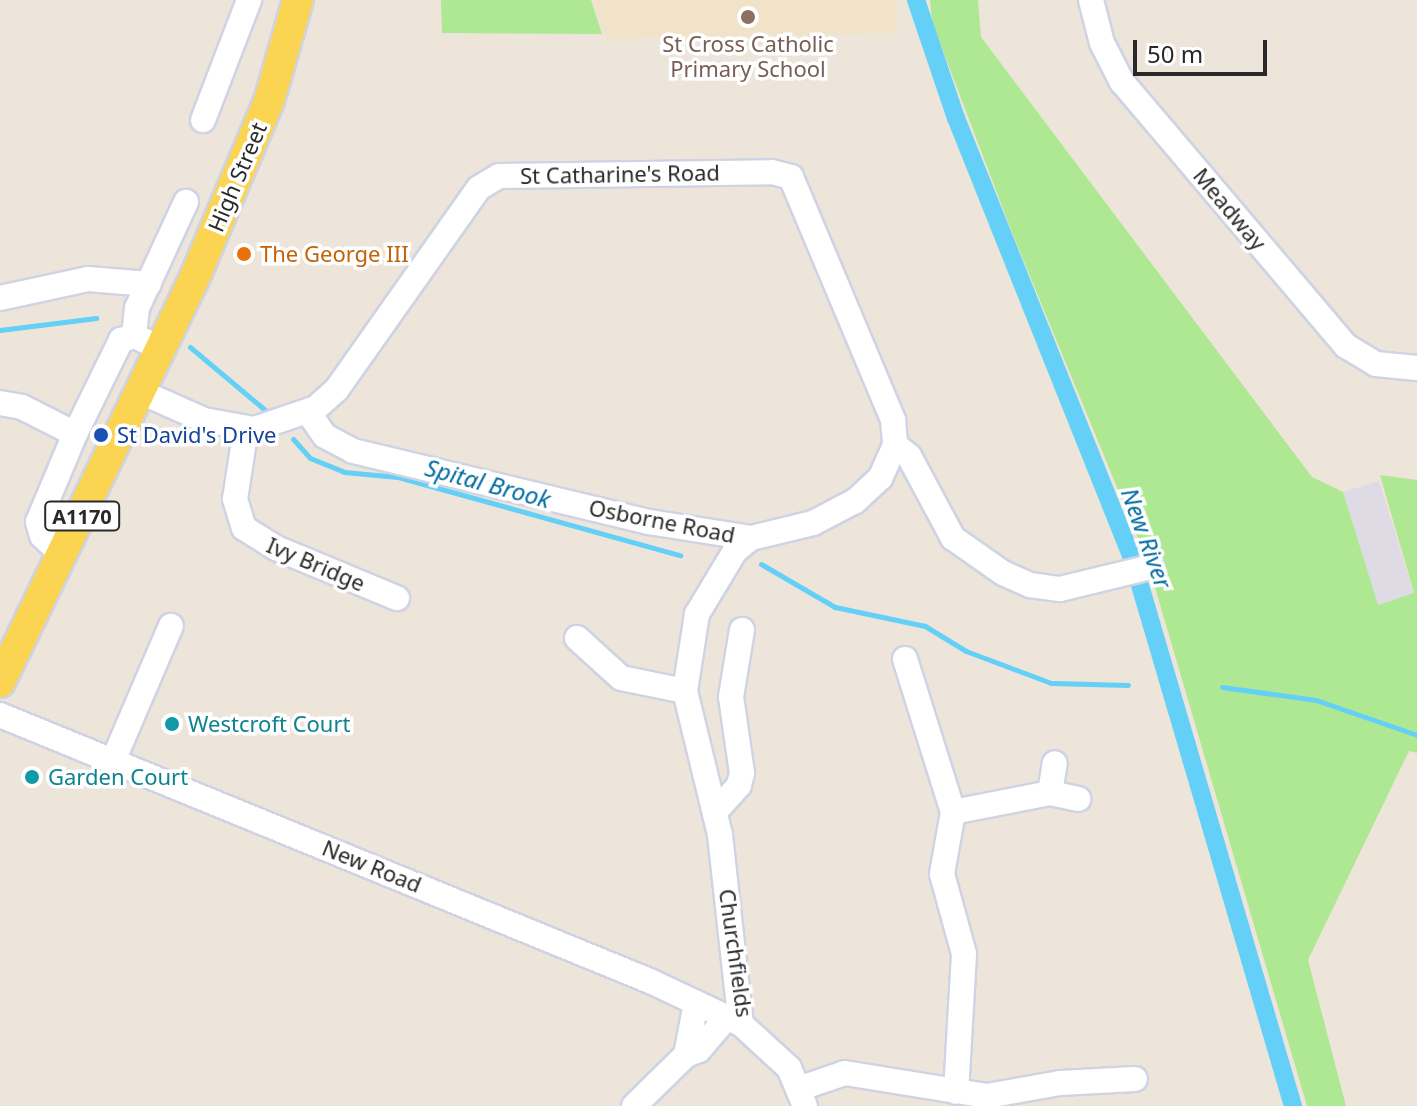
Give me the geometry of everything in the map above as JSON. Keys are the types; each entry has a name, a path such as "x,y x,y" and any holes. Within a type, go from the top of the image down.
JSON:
{"main road":[{"name":"High Street","path":"148,342 250,147 298,0"},
{"name":"A1170","path":"0,682 141,392 148,342"}],"street":[{"path":"203,120 249,0"},
{"name":"Meadway","path":"1091,0 1102,43 1122,82 1346,346 1376,364 1417,368"},
{"name":"St Catharine's Road","path":"141,392 204,420 246,428 262,428 308,412 337,389 479,188 491,178 772,172 788,175 796,184 893,420 895,445 909,456 941,521 968,553 1040,588 1094,583 1151,567"},
{"path":"63,556 42,536 38,522 117,346 148,342 135,316 186,202"},
{"path":"0,298 88,279 149,284"},
{"path":"0,403 22,407 75,434"},
{"name":"Osborne Road","path":"308,412 325,436 353,451 649,522 751,538"},
{"name":"Ivy Bridge","path":"246,428 235,499 244,528 276,548 397,598"},
{"path":"715,812 685,691 697,614 723,567 751,538 813,523 855,501 880,478 895,445"},
{"path":"113,761 171,626"},
{"path":"715,812 739,785 742,773 731,683 742,630"},
{"path":"577,638 621,678 685,691"},
{"path":"905,659 953,812 942,885 962,940 964,981 956,1092"},
{"name":"New Road","path":"0,715 734,1021"},
{"path":"1050,793 1055,763"},
{"path":"953,812 1050,793 1078,799"},
{"name":"Churchfields","path":"715,812 725,873 734,1021 772,1048 803,1097"},
{"path":"686,1055 696,1003"},
{"path":"634,1106 686,1055 699,1050 734,1021"},
{"path":"803,1097 845,1073 956,1092 1000,1096 1060,1083 1135,1079"}],"shaded area":[{"name":"St Cross Catholic Primary School","path":"592,0 896,0 897,33 607,39"},
{"path":"1379,481 1414,594 1377,605 1343,492"}],"green space":[{"path":"441,0 591,0 602,34 442,33"},
{"path":"930,0 978,0 981,37 1312,477 1343,492 1378,605 1414,593 1380,475 1417,480 1417,753 1409,751 1308,960 1346,1106 1307,1106 1147,560 1013,235 932,22"}],"waterway":[{"name":"New River","path":"916,0 956,118 1132,558 1293,1106"},
{"name":"Spital Brook","path":"0,330 96,318"},
{"name":"Spital Brook","path":"190,347 265,410"},
{"name":"Spital Brook","path":"293,439 310,458 344,472 398,477 680,555"},
{"name":"Spital Brook","path":"761,564 835,607 925,626 966,651 1051,683 1128,685"},
{"name":"Spital Brook","path":"1222,687 1316,700 1417,735"}],"place":[{"name":"St Cross Catholic Primary School","path":"748,17"},
{"name":"The George III","path":"244,254"},
{"name":"St David's Drive","path":"101,435"},
{"name":"Westcroft Court","path":"172,724"},
{"name":"Garden Court","path":"32,777"}]}
